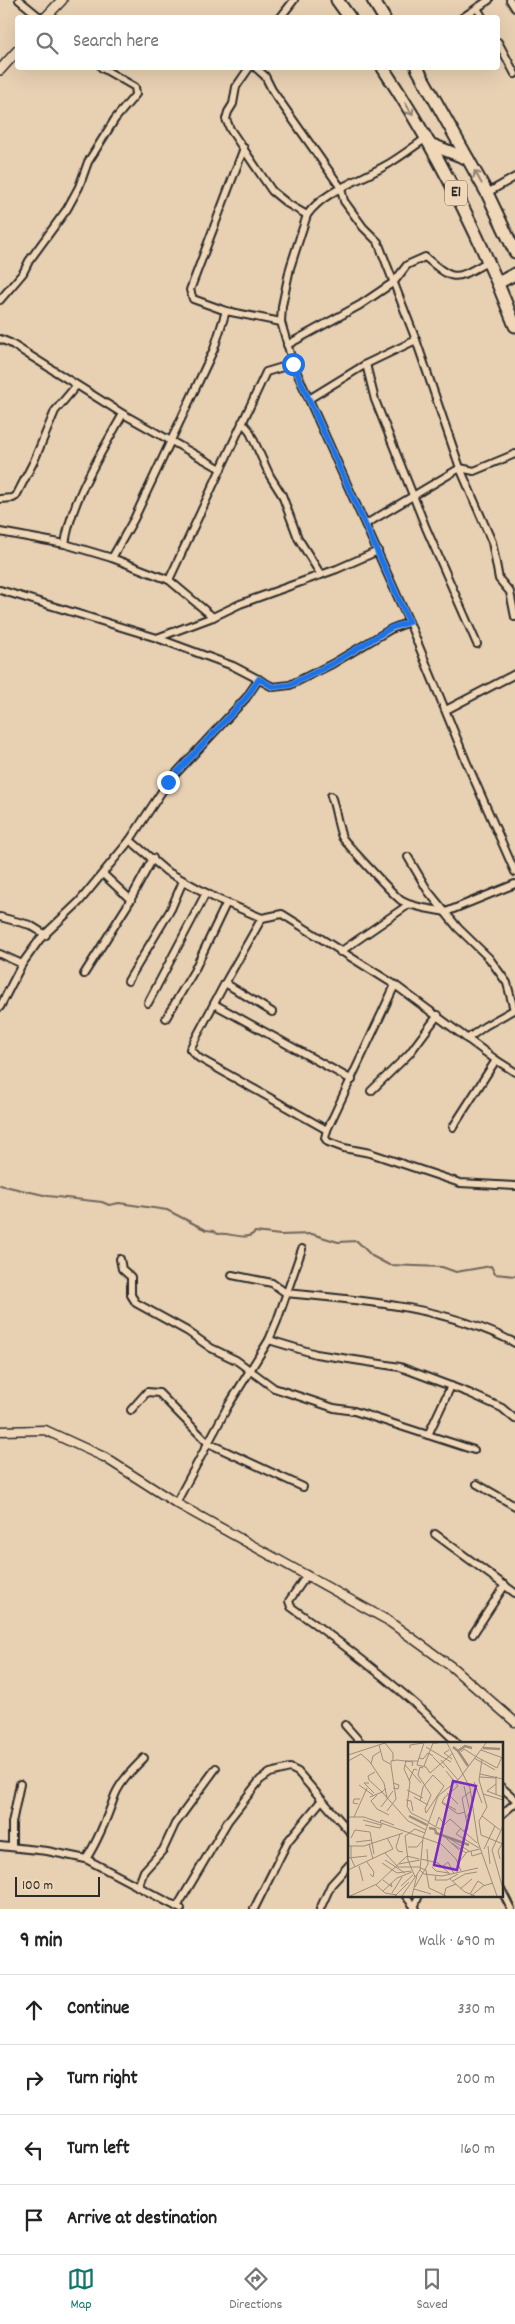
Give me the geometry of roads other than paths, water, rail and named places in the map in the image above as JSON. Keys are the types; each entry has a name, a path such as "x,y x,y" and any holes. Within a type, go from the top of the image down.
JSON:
{"highway":[{"path":"337,0 348,15"},
{"path":"373,0 382,15"},
{"name":"E1","path":"384,70 428,141 470,220 515,326"},
{"name":"E1","path":"418,70 511,232 515,252"},
{"path":"428,141 468,159"},
{"path":"498,283 515,274"}],"main road":[{"path":"49,15 62,0"},
{"path":"0,70 15,53"}],"street":[{"path":"19,0 37,15"},
{"path":"282,15 294,0"},
{"path":"466,15 489,0"},
{"path":"510,0 515,8"},
{"path":"477,8 481,15"},
{"path":"500,46 515,74"},
{"path":"0,300 23,273 29,261 67,209 79,187 88,162 115,119 136,94 136,87 130,82 106,70"},
{"path":"249,70 236,87 233,104 226,119 230,129 272,191 288,204 307,215"},
{"path":"258,70 265,76 272,90 341,188 344,202 378,242 416,340 460,468 492,542 499,579 513,593 515,617"},
{"path":"428,141 341,188 307,215 290,268 281,322 293,364 378,551 515,872"},
{"path":"244,148 190,290 193,299 226,311 281,322"},
{"path":"487,193 515,177"},
{"path":"287,345 360,306 394,282 407,265 425,257 445,274 454,278 489,261"},
{"path":"112,558 134,519 214,349 226,311"},
{"path":"0,339 10,343 76,386 170,442 221,469"},
{"path":"309,400 366,364 416,340"},
{"path":"170,580 266,372 293,364"},
{"path":"366,364 375,400 413,496 477,644"},
{"path":"0,499 16,496 34,461 55,411 76,386"},
{"path":"65,544 68,521 93,469 123,414"},
{"path":"242,422 249,430 270,476 282,495 298,538 320,575"},
{"path":"366,524 460,468 474,471 515,454"},
{"path":"0,532 65,544 112,558 170,580 213,617"},
{"path":"157,638 378,551"},
{"path":"0,590 157,638 233,666 273,687 290,685 332,664 391,628 409,622"},
{"path":"446,710 515,674"},
{"path":"0,1007 22,964 40,940 103,874 130,840 168,782 246,698 259,679"},
{"path":"331,796 342,838 397,898 408,904 446,912 515,884"},
{"path":"130,840 166,871 226,904 262,918 282,914 395,985 515,1072"},
{"path":"408,857 428,891 458,928 489,958 508,983 515,1009 467,1039"},
{"path":"84,974 131,900 153,858"},
{"path":"103,874 131,900"},
{"path":"128,981 171,909 183,882"},
{"path":"148,1004 206,893"},
{"path":"166,1018 194,971 226,904"},
{"path":"340,952 408,904"},
{"path":"0,917 30,925 46,935"},
{"path":"262,918 224,983 190,1049 192,1053 327,1130"},
{"path":"0,954 22,964"},
{"path":"224,983 272,1012"},
{"path":"395,985 327,1130 325,1138 328,1142 460,1183 515,1186"},
{"path":"214,1004 352,1080"},
{"path":"371,1090 409,1054 438,1016"},
{"path":"453,1127 496,1060"},
{"path":"176,1503 249,1369 268,1340 302,1249"},
{"path":"120,1259 122,1269 131,1277 131,1295 136,1303 187,1331 211,1348 236,1360 274,1388 334,1408 354,1411 474,1450"},
{"path":"232,1275 272,1284 286,1293 425,1311 485,1329 515,1343"},
{"path":"268,1340 316,1354 400,1367 502,1408 515,1419"},
{"path":"428,1435 451,1386"},
{"path":"131,1410 148,1392 159,1393 208,1443 302,1487"},
{"path":"0,1430 35,1429 56,1434 104,1457 176,1503 388,1620 452,1668 515,1722"},
{"path":"478,1484 515,1506"},
{"path":"435,1534 515,1593"},
{"path":"308,1575 289,1600 291,1607 343,1643 398,1689 455,1742"},
{"path":"473,1634 505,1585"},
{"path":"345,1725 360,1742"},
{"path":"86,1860 98,1840 118,1790 130,1772 144,1758"},
{"path":"138,1887 144,1871 163,1850 176,1824 216,1768"},
{"path":"0,1846 47,1851 86,1860 179,1908 228,1821 265,1776 290,1768 294,1769 348,1830"},
{"path":"12,1846 12,1829 20,1784"},
{"path":"502,1788 515,1799"},
{"path":"254,1909 288,1841 321,1801"},
{"path":"502,1814 515,1803"},
{"path":"320,1909 331,1885 348,1866"},
{"path":"502,1891 511,1909"},
{"path":"406,1896 414,1908"},
{"path":"414,1908 419,1896"}],"waterway":[{"path":"0,1185 48,1196 102,1202 109,1205 119,1203 167,1210 218,1234 243,1236 251,1235 255,1232 280,1235 312,1234 338,1242 357,1241 372,1256 389,1265 442,1267 456,1272 491,1266 495,1274 515,1276"}]}
